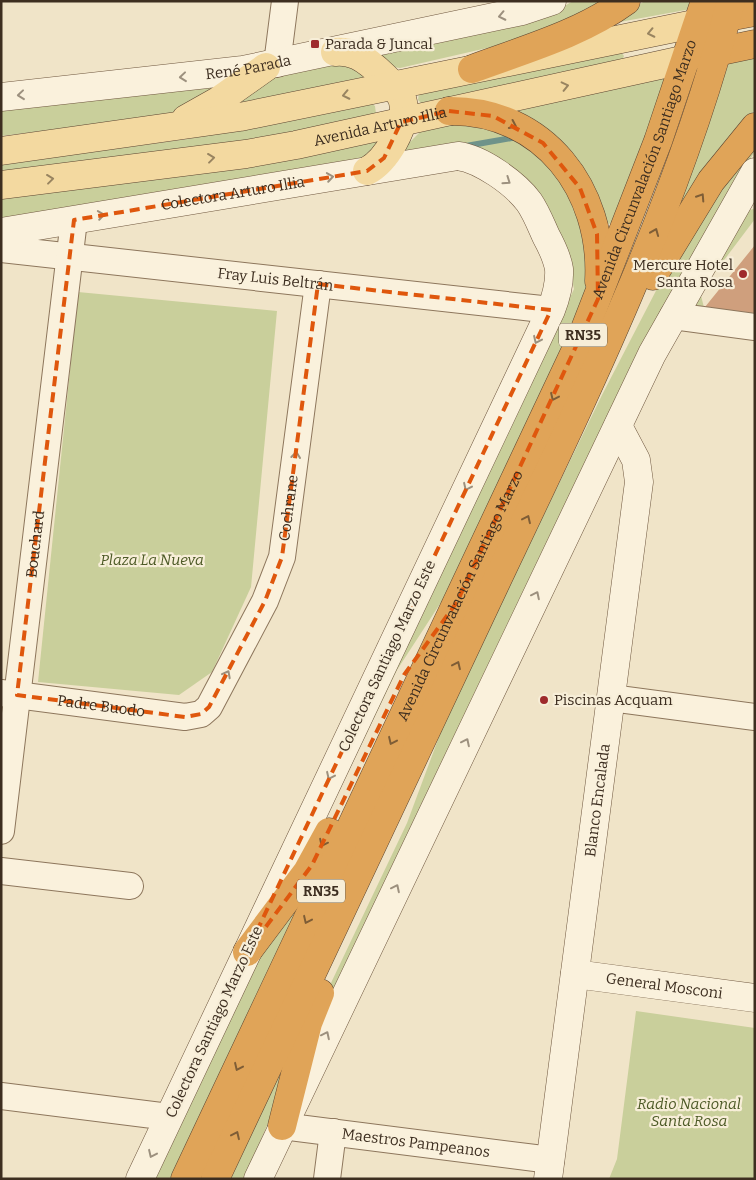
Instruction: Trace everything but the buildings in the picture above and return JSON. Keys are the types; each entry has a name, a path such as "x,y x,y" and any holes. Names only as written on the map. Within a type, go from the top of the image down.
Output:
{"highway":[{"path":"472,70 573,30 603,16 626,1"},
{"path":"702,12 729,9 755,12"},
{"name":"Avenida Circunvalación Santiago Marzo","path":"215,1179 588,390 670,195 718,52 729,9"},
{"name":"Avenida Circunvalación Santiago Marzo","path":"185,1179 563,379 598,299 656,149 688,59 702,12"},
{"name":"Avenida Arturo Illia","path":"688,59 755,44"},
{"path":"449,111 482,114 514,124 543,143 568,168 585,199 597,234 600,273 598,299"},
{"path":"588,390 700,197 733,152 755,127"},
{"path":"247,952 312,865 404,675 457,602"},
{"path":"282,1126 311,1014 402,813 436,710"}],"main road":[{"path":"1,151 165,129 265,112 472,70 702,12"},
{"path":"335,52 359,57 393,86 403,102 401,122 384,158 367,171"},
{"name":"Avenida Arturo Illia","path":"1,185 246,154 688,59"},
{"path":"165,129 208,108 271,65"}],"street":[{"path":"271,65 285,1"},
{"name":"René Parada","path":"1,97 271,65 522,11 551,2"},
{"name":"Colectora Arturo Illia","path":"1,232 446,158 465,157"},
{"name":"Colectora Santiago Marzo Este","path":"140,1179 551,310 558,287 557,261 532,208 516,188 484,165 465,157"},
{"path":"258,1179 618,426 673,316 755,172"},
{"name":"Bouchard","path":"1,831 9,694 74,220"},
{"name":"Fray Luis Beltrán","path":"1,249 551,310"},
{"name":"Cochrane","path":"201,714 211,702 260,610 282,557 318,284"},
{"path":"673,316 755,327"},
{"name":"Blanco Encalada","path":"550,1169 639,482 636,460 618,426"},
{"name":"Padre Buodo","path":"9,694 184,717 201,714"},
{"path":"611,698 755,717"},
{"path":"1,871 130,886"},
{"name":"General Mosconi","path":"575,974 755,998"},
{"path":"1,1096 169,1117"},
{"name":"Maestros Pampeanos","path":"282,1126 334,1132 550,1169"},
{"path":"327,1179 334,1132"}],"highlighted area":[{"path":"449,111 493,116 543,143 580,188 597,234 598,299 457,602 404,675 312,865 247,952 551,310 318,284 282,557 265,601 209,707 201,714 185,717 17,695 74,220 367,171 384,158 401,122"}],"green space":[{"path":"573,1 607,1 518,41 400,68 392,67 373,53 556,11"},
{"path":"645,1 692,1 691,9 603,25"},
{"path":"621,52 624,56 623,59 422,104 418,100 419,93"},
{"path":"755,55 755,110 738,128 675,213 730,60"},
{"path":"345,62 367,79 236,106 232,103 258,81"},
{"path":"671,74 613,221 609,224 606,223 509,112"},
{"path":"220,84 174,115 1,136 1,105"},
{"path":"371,103 375,106 376,114 269,138 1,174 1,164 188,139"},
{"path":"449,122 511,133 561,178 588,244 586,295 462,570 397,670 308,856 304,855 574,289 570,268 533,190 399,153 423,129"},
{"path":"380,140 364,158 1,224 1,197"},
{"path":"755,142 755,151 637,353 325,1006 321,1004 407,823 449,710 602,395 674,256"},
{"path":"755,208 755,219 700,292 706,315 699,313 693,302 748,211"},
{"name":"Plaza La Nueva","path":"78,292 277,311 251,587 212,672 179,695 38,682"},
{"path":"301,900 172,1179 152,1179 252,967"},
{"name":"Radio Nacional Santa Rosa","path":"636,1011 755,1028 755,1179 609,1179 617,1159"},
{"path":"292,1040 272,1114 244,1179 227,1179"}],"waterway":[{"path":"466,146 517,137"}],"place":[{"name":"Parada & Juncal","path":"315,44"},
{"name":"Mercure Hotel Santa Rosa","path":"743,274"},
{"name":"Piscinas Acquam","path":"544,700"}]}
